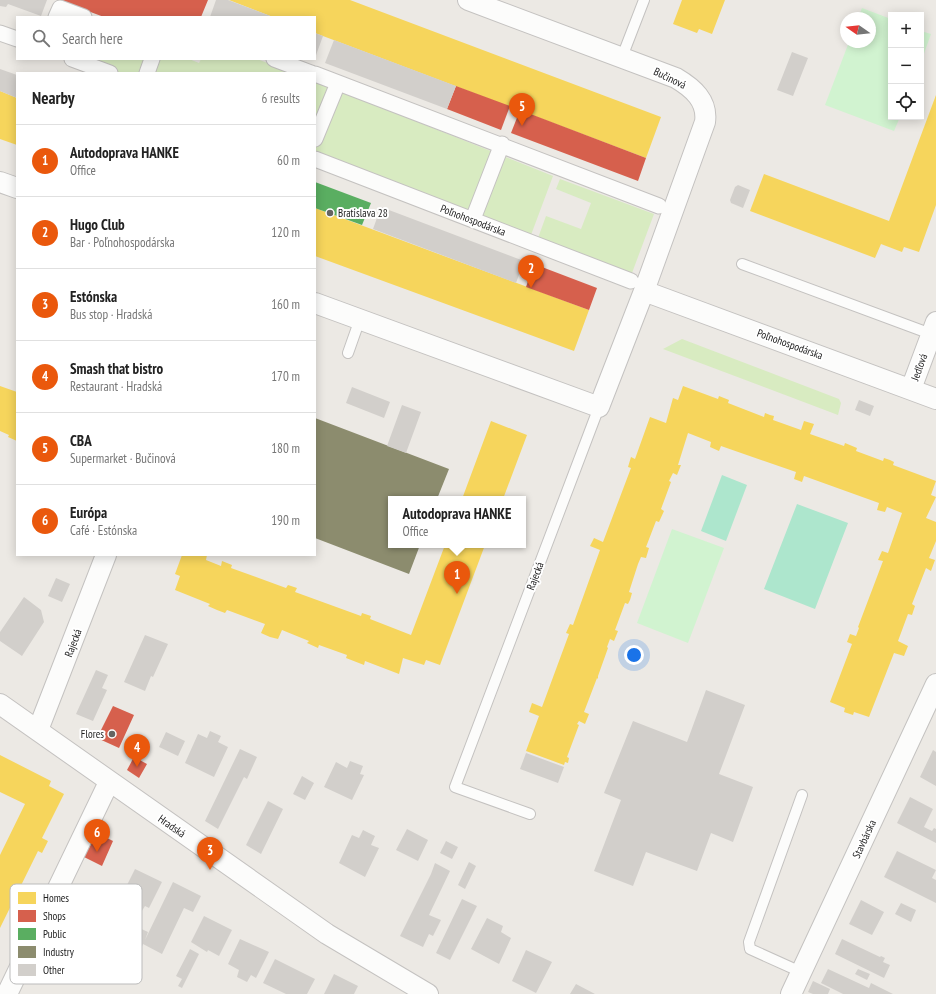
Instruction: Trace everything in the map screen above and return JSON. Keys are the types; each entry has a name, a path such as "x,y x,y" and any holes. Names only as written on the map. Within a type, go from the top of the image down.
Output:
{"street":[{"name":"Bučinová","path":"468,0 622,57 683,82 704,103 706,114 705,122 638,286"},
{"path":"56,16 60,8 81,16"},
{"path":"0,33 16,39"},
{"path":"75,60 107,72"},
{"path":"147,72 152,60"},
{"path":"277,60 308,72"},
{"path":"316,74 502,144 659,206"},
{"path":"316,137 338,83"},
{"path":"474,219 502,144"},
{"name":"Poľnohospodárska","path":"316,159 474,219 638,286 936,399"},
{"path":"0,182 16,188"},
{"name":"Rajecká","path":"599,407 638,286"},
{"path":"316,303 599,407"},
{"name":"Jedľová","path":"911,389 933,328"},
{"name":"Rajecká","path":"38,730 106,556"},
{"name":"Stavbárska","path":"791,994 936,684"},
{"name":"Hradská","path":"0,704 327,934 428,994"},
{"path":"60,884 109,782"},
{"path":"7,994 12,984"}],"lane":[{"path":"622,57 644,0"},
{"path":"742,264 933,328"},
{"path":"348,353 360,319"},
{"name":"Rajecká","path":"530,814 455,787 599,407"},
{"path":"801,972 750,948 748,942 802,795"}],"green space":[{"path":"862,8 873,12 860,12"},
{"path":"876,13 888,18 888,120 899,120 894,131 825,105 847,48 876,48"},
{"path":"924,32 931,34 924,54"},
{"path":"84,60 192,60 199,63 200,60 260,60 291,72 114,72"},
{"path":"316,81 553,176 531,235 316,151"},
{"path":"560,179 654,214 632,273 538,238 546,216 581,229 591,203 556,189"},
{"path":"682,339 839,399 841,403 838,415 663,349"},
{"path":"722,475 747,485 726,541 701,531"},
{"path":"797,504 848,523 815,609 764,589"},
{"path":"672,529 724,548 688,643 637,623"}],"building: Homes":[{"path":"229,0 350,0 661,117 646,158 316,33 316,16 270,16"},
{"path":"682,0 725,0 712,34 699,29 697,33 673,24"},
{"path":"0,91 16,98 16,145 0,139"},
{"path":"936,95 936,205 919,252 904,247 902,252 881,244 875,258 750,211 764,174 889,221"},
{"path":"316,208 589,310 574,351 316,256"},
{"path":"0,386 16,392 16,441 0,431"},
{"path":"683,386 718,399 719,396 729,400 728,403 764,417 765,413 774,416 773,420 801,430 804,421 814,424 810,434 844,446 845,443 857,448 856,451 883,461 884,458 890,460 894,462 893,465 936,481 931,495 936,497 926,518 936,522 936,541 929,558 935,560 931,571 926,568 912,604 915,606 912,615 908,614 898,641 908,646 904,656 894,653 869,717 854,712 853,715 844,712 845,708 830,702 852,644 847,642 850,634 856,636 883,561 878,560 882,551 888,553 902,513 887,507 885,512 877,510 879,503 804,476 802,482 794,479 796,472 721,446 719,451 710,447 711,442 688,433 678,465 681,465 677,475 673,473 669,481 671,482 661,509 664,511 659,522 656,521 646,547 649,548 646,558 641,557 638,564 629,592 632,593 630,600 628,604 625,603 615,630 618,631 614,641 610,639 598,679 597,678 584,712 589,714 585,724 579,721 577,724 579,725 567,757 569,758 568,763 565,762 564,765 526,751 539,716 529,712 532,703 542,707 569,634 566,633 570,624 573,625 600,550 590,546 594,538 603,542 631,468 628,467 631,457 635,459 650,417 666,423 673,398 678,400"},
{"path":"491,421 527,435 504,496 463,496"},
{"path":"444,548 484,548 440,665 426,660 424,665 403,658 399,674 365,661 364,665 346,658 347,655 319,645 318,648 307,643 309,641 282,630 278,639 261,633 265,624 227,610 225,613 217,610 208,606 210,604 175,590 180,576 175,574 182,556 207,556 206,560 221,566 222,561 232,565 231,568 286,588 288,585 297,588 295,592 361,616 362,613 371,616 370,619 411,635"},
{"path":"0,755 51,781 49,786 64,794 42,838 48,841 42,853 38,851 22,884 10,884 10,908 0,928 0,855 25,804 0,792"}],"building: Shops":[{"path":"58,0 208,0 201,16 101,16"},
{"path":"456,86 510,106 501,130 447,109"},
{"path":"520,110 646,158 638,181 511,133"},
{"path":"534,264 597,288 589,310 526,287"},
{"path":"113,706 134,715 119,748 97,738"},
{"path":"134,757 147,764 139,778 127,770"},
{"path":"97,833 113,841 102,866 84,857"}],"building: Public":[{"path":"316,182 371,203 362,225 316,208"}],"building: Industry":[{"path":"316,418 449,469 438,496 388,496 388,548 419,548 409,574 316,538"}],"building: Other":[{"path":"0,0 47,0 41,16 8,4 6,7 0,6"},
{"path":"216,0 228,0 270,16 210,16"},
{"path":"316,33 323,36 316,55"},
{"path":"334,40 456,86 447,109 325,63"},
{"path":"792,52 808,58 793,96 777,90"},
{"path":"0,69 16,75 16,98 0,91"},
{"path":"738,185 750,190 743,208 731,203 730,200 735,187"},
{"path":"381,207 524,261 516,283 373,229"},
{"path":"352,387 390,402 384,418 346,403"},
{"path":"859,400 874,406 870,416 855,410"},
{"path":"402,405 421,412 406,453 387,446"},
{"path":"56,578 70,584 62,602 48,596"},
{"path":"24,597 41,610 44,622 22,656 0,641 0,632"},
{"path":"145,635 168,644 153,677 151,676 145,691 124,682"},
{"path":"96,670 108,675 102,688 107,690 93,721 76,714"},
{"path":"706,690 745,705 719,774 753,787 733,842 711,833 697,871 646,852 633,886 594,871 621,800 604,793 633,721 687,742"},
{"path":"210,731 221,736 218,742 228,747 214,777 185,763 198,734 207,738"},
{"path":"166,732 185,741 178,756 159,747"},
{"path":"240,749 257,757 247,779 244,777 218,829 205,821"},
{"path":"933,750 936,752 936,786 920,777"},
{"path":"526,753 564,767 558,783 520,769"},
{"path":"350,761 363,766 360,774 364,775 352,800 324,787 336,762 347,768"},
{"path":"302,776 314,783 305,800 293,794"},
{"path":"910,797 933,809 924,827 932,831 934,828 936,829 936,843 897,823"},
{"path":"268,801 283,809 261,854 246,845"},
{"path":"407,829 428,840 418,861 396,850"},
{"path":"363,830 375,836 371,845 379,848 365,877 339,863 352,835 359,838"},
{"path":"446,841 458,847 452,859 440,853"},
{"path":"897,851 936,870 932,878 936,880 936,903 884,877"},
{"path":"469,862 476,866 465,889 458,885"},
{"path":"435,863 450,871 429,915 441,920 433,936 429,934 423,947 400,936"},
{"path":"135,869 162,882 149,908 145,906 142,911 142,884 128,884"},
{"path":"173,882 201,896 193,912 184,908 162,954 143,944 142,946 142,929 148,932 145,940"},
{"path":"462,899 477,906 450,960 436,953"},
{"path":"861,900 884,912 872,935 849,924"},
{"path":"901,903 916,910 911,922 895,914"},
{"path":"204,916 232,930 219,956 208,950 207,952 191,942"},
{"path":"487,918 503,926 501,932 511,938 499,964 471,949"},
{"path":"240,939 269,952 256,978 251,975 247,982 237,977 239,970 228,964"},
{"path":"842,939 885,958 883,962 890,965 884,978 835,954"},
{"path":"190,949 199,954 182,988 178,986 182,979 176,976"},
{"path":"526,950 552,962 536,993 512,981"},
{"path":"275,959 315,979 307,994 286,994 263,983"},
{"path":"828,969 869,988 871,983 893,994 843,994 821,983"},
{"path":"858,969 870,974 867,980 855,974"},
{"path":"334,974 358,986 354,994 324,994"},
{"path":"813,981 830,989 828,994 813,994 808,992"},
{"path":"576,984 595,994 570,994"}],"place":[{"name":"CBA","path":"522,126"},
{"name":"Bratislava 28","path":"330,213"},
{"name":"Hugo Club","path":"531,288"},
{"name":"Autodoprava HANKE","path":"457,594"},
{"name":"Flores","path":"112,734"},
{"name":"Smash that bistro","path":"137,767"},
{"name":"Európa","path":"97,852"},
{"name":"Estónska","path":"210,870"}]}
